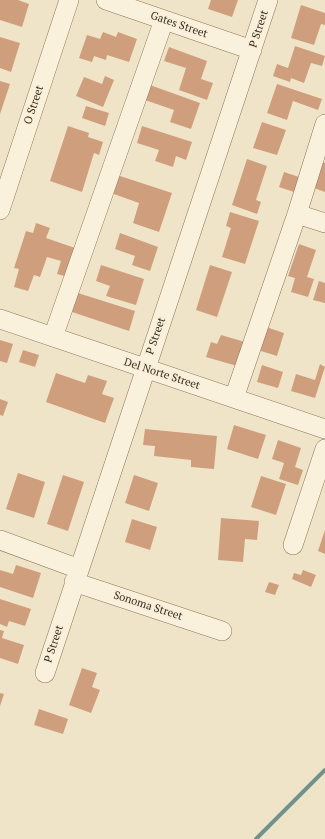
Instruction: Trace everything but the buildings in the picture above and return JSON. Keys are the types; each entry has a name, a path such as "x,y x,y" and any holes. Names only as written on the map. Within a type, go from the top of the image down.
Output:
{"street":[{"name":"O Street","path":"0,210 69,0"},
{"name":"Gates Street","path":"106,0 252,50"},
{"name":"P Street","path":"45,673 76,575 268,0"},
{"path":"54,337 164,20"},
{"path":"234,398 297,214 325,124"},
{"path":"297,214 325,223"},
{"name":"Del Norte Street","path":"0,319 325,429"},
{"path":"293,545 325,449"},
{"name":"Sonoma Street","path":"0,540 76,575 222,631"}],"waterway":[{"path":"256,839 325,770"}]}
